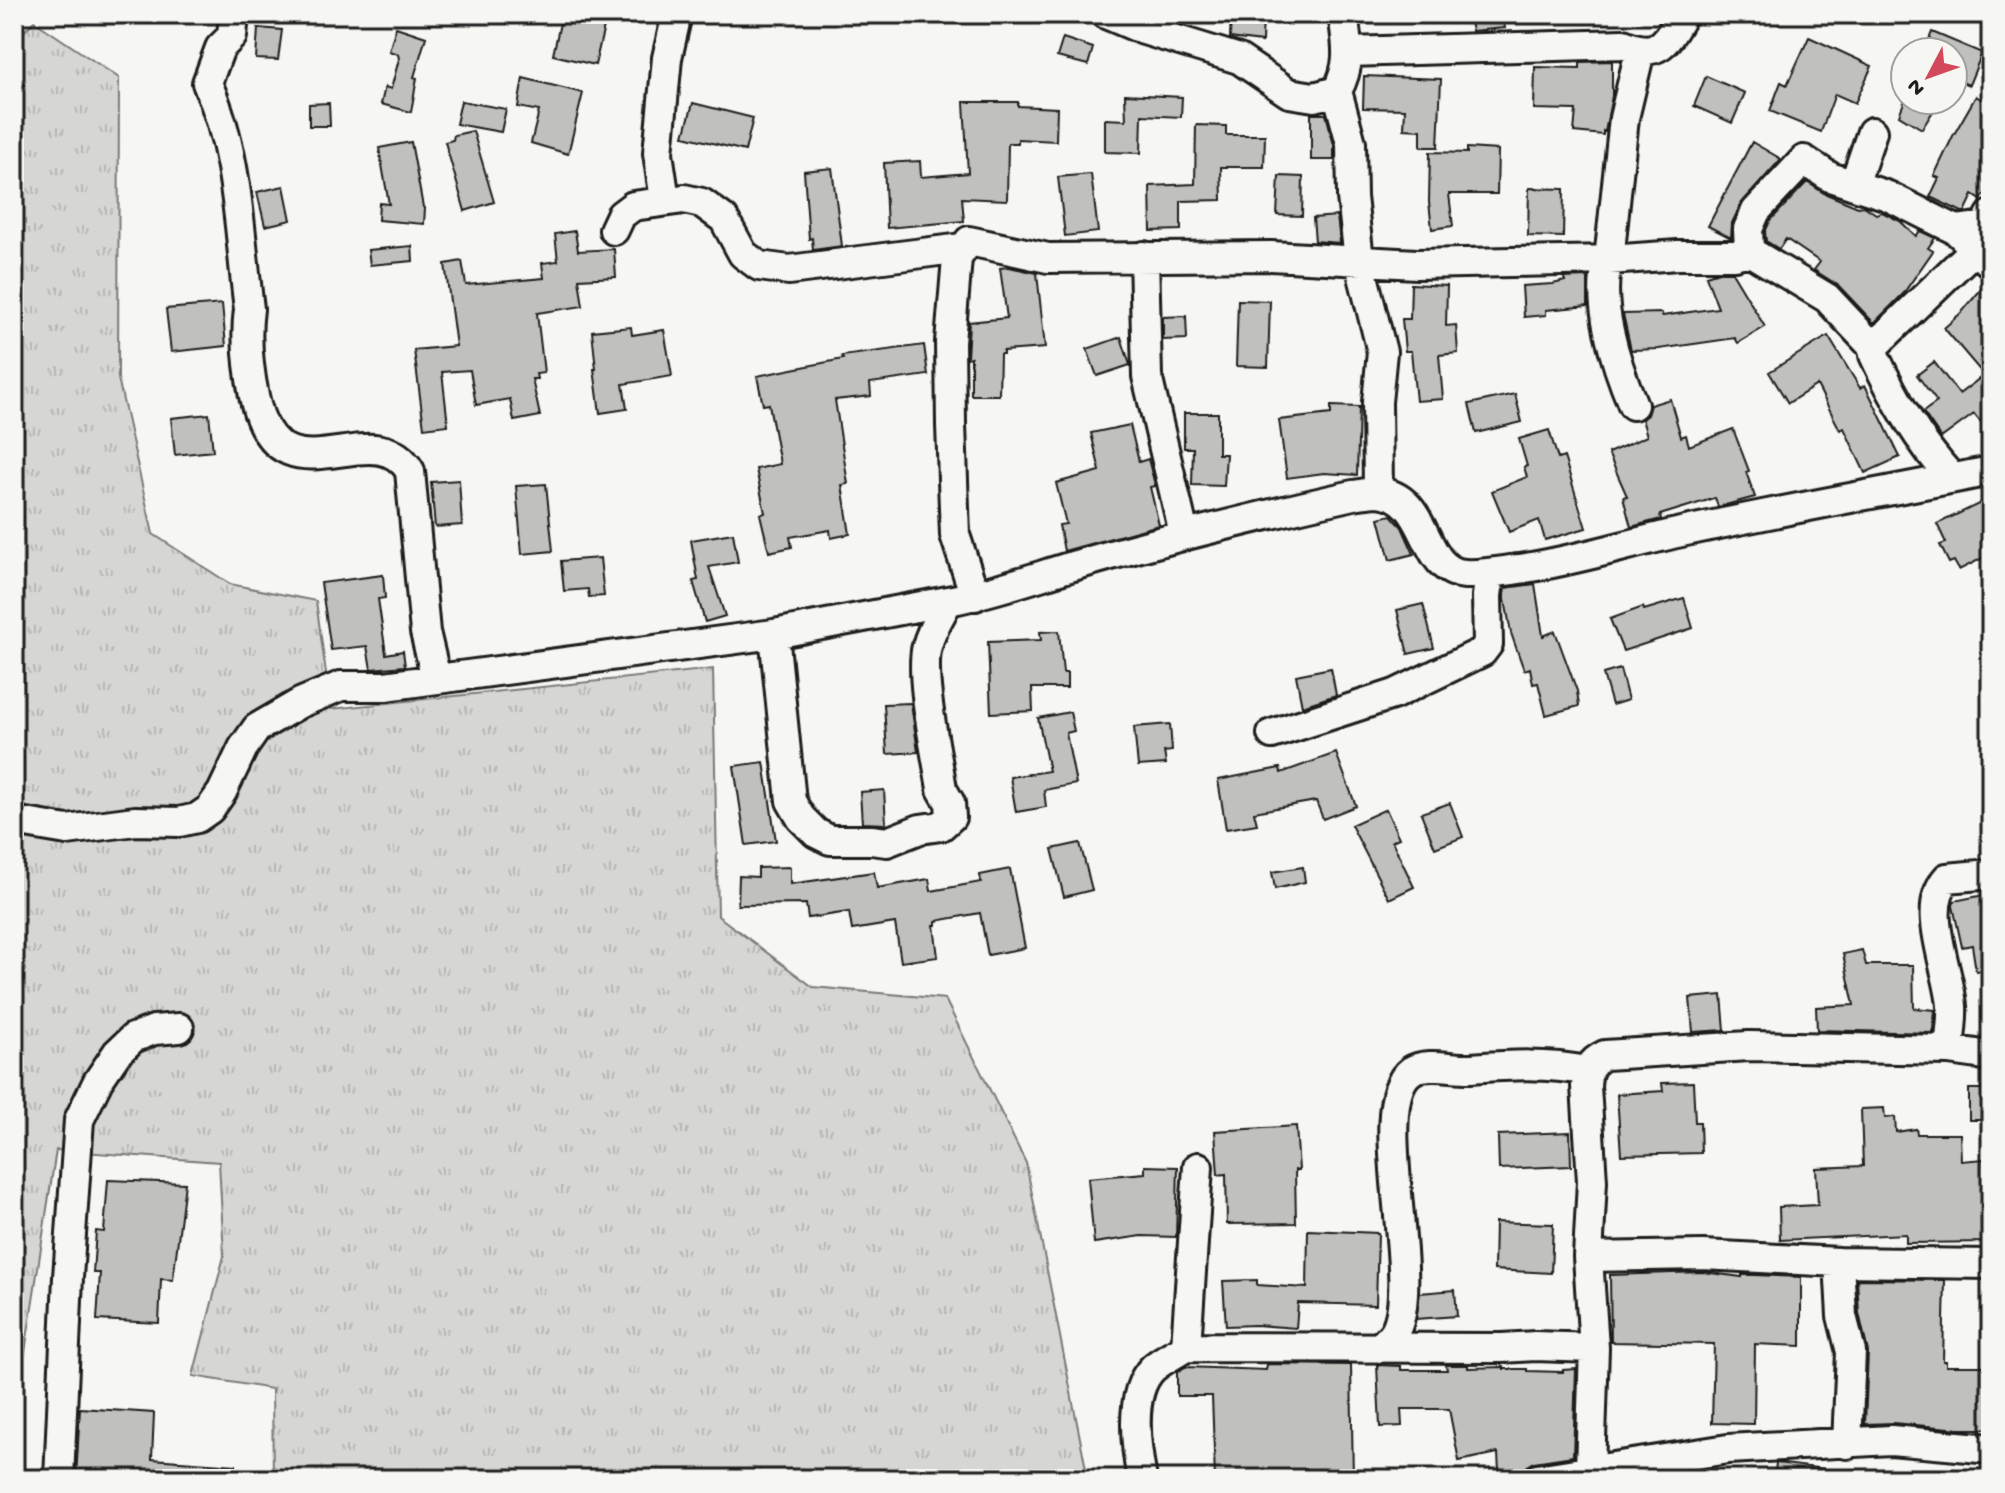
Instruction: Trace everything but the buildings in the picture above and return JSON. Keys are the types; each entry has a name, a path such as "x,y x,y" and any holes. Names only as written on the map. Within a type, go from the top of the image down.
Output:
{"street":[{"path":"234,14 232,36 220,48 207,83 234,166 249,309 247,363 258,413 268,435 292,453 305,455 366,449 390,452 403,459 410,471 425,632 436,678"},
{"path":"665,200 658,153 667,58 677,14"},
{"path":"1106,14 1144,30 1239,59 1289,93 1314,97 1337,91"},
{"path":"1343,14 1348,52 1346,73 1337,91 1351,143 1352,197 1359,260 1382,352 1377,402 1378,492"},
{"path":"1348,52 1623,44 1640,51 1652,50 1663,45 1683,14"},
{"path":"1633,405 1615,361 1603,275 1609,260 1624,118 1640,51"},
{"path":"1854,185 1872,132"},
{"path":"1749,251 1748,229 1756,211 1804,160 1830,177 1888,196 1974,248"},
{"path":"614,230 621,215 633,206 684,199 702,203 724,219 743,254 759,266 789,270 962,248"},
{"path":"1873,347 1974,248 1991,215"},
{"path":"962,599 955,535 950,342 957,258 969,241 1048,258 1271,256 1468,265 1734,255 1749,251 1827,298 1873,347 1899,407 1926,450 1952,478"},
{"path":"1144,256 1147,376 1184,534"},
{"path":"14,821 67,830 135,821 179,822 197,818 210,809 222,792 243,748 257,728 300,703 341,686 385,686 774,634 962,599 1184,534 1353,495 1378,492 1393,496 1411,509 1425,530 1435,557 1448,570 1464,574 1540,566 1685,531 1991,471"},
{"path":"1272,734 1395,694 1482,652 1488,644 1490,573"},
{"path":"774,634 791,801 808,826 830,840 887,842 920,829 941,826 951,817 950,803 942,789 924,670 926,649 934,627 962,599"},
{"path":"1949,1050 1952,1006 1935,910 1939,887 1947,878 1991,874"},
{"path":"59,1479 79,1120 98,1081 117,1053 133,1038 154,1030 179,1028"},
{"path":"1590,1470 1594,1348 1588,1257 1592,1181 1587,1071 1594,1060 1605,1055 1749,1046 1949,1050 1991,1056"},
{"path":"1380,1348 1396,1330 1402,1299 1402,1259 1393,1151 1398,1090 1405,1077 1414,1069 1439,1066 1555,1065 1587,1071"},
{"path":"1186,1347 1198,1167"},
{"path":"1588,1257 1703,1255 1839,1262 1991,1264"},
{"path":"1839,1262 1842,1316 1851,1352 1847,1444"},
{"path":"1142,1479 1136,1410 1139,1393 1152,1369 1186,1347 1594,1348"},
{"path":"1537,1479 1728,1449 1891,1440 1991,1449"}],"green space":[{"path":"34,21 119,78 118,378 153,534 230,584 316,601 331,709 713,669 718,916 813,987 945,999 1026,1163 1088,1479 273,1479 272,1389 193,1376 224,1256 219,1162 56,1150 14,1410 14,42"}]}
